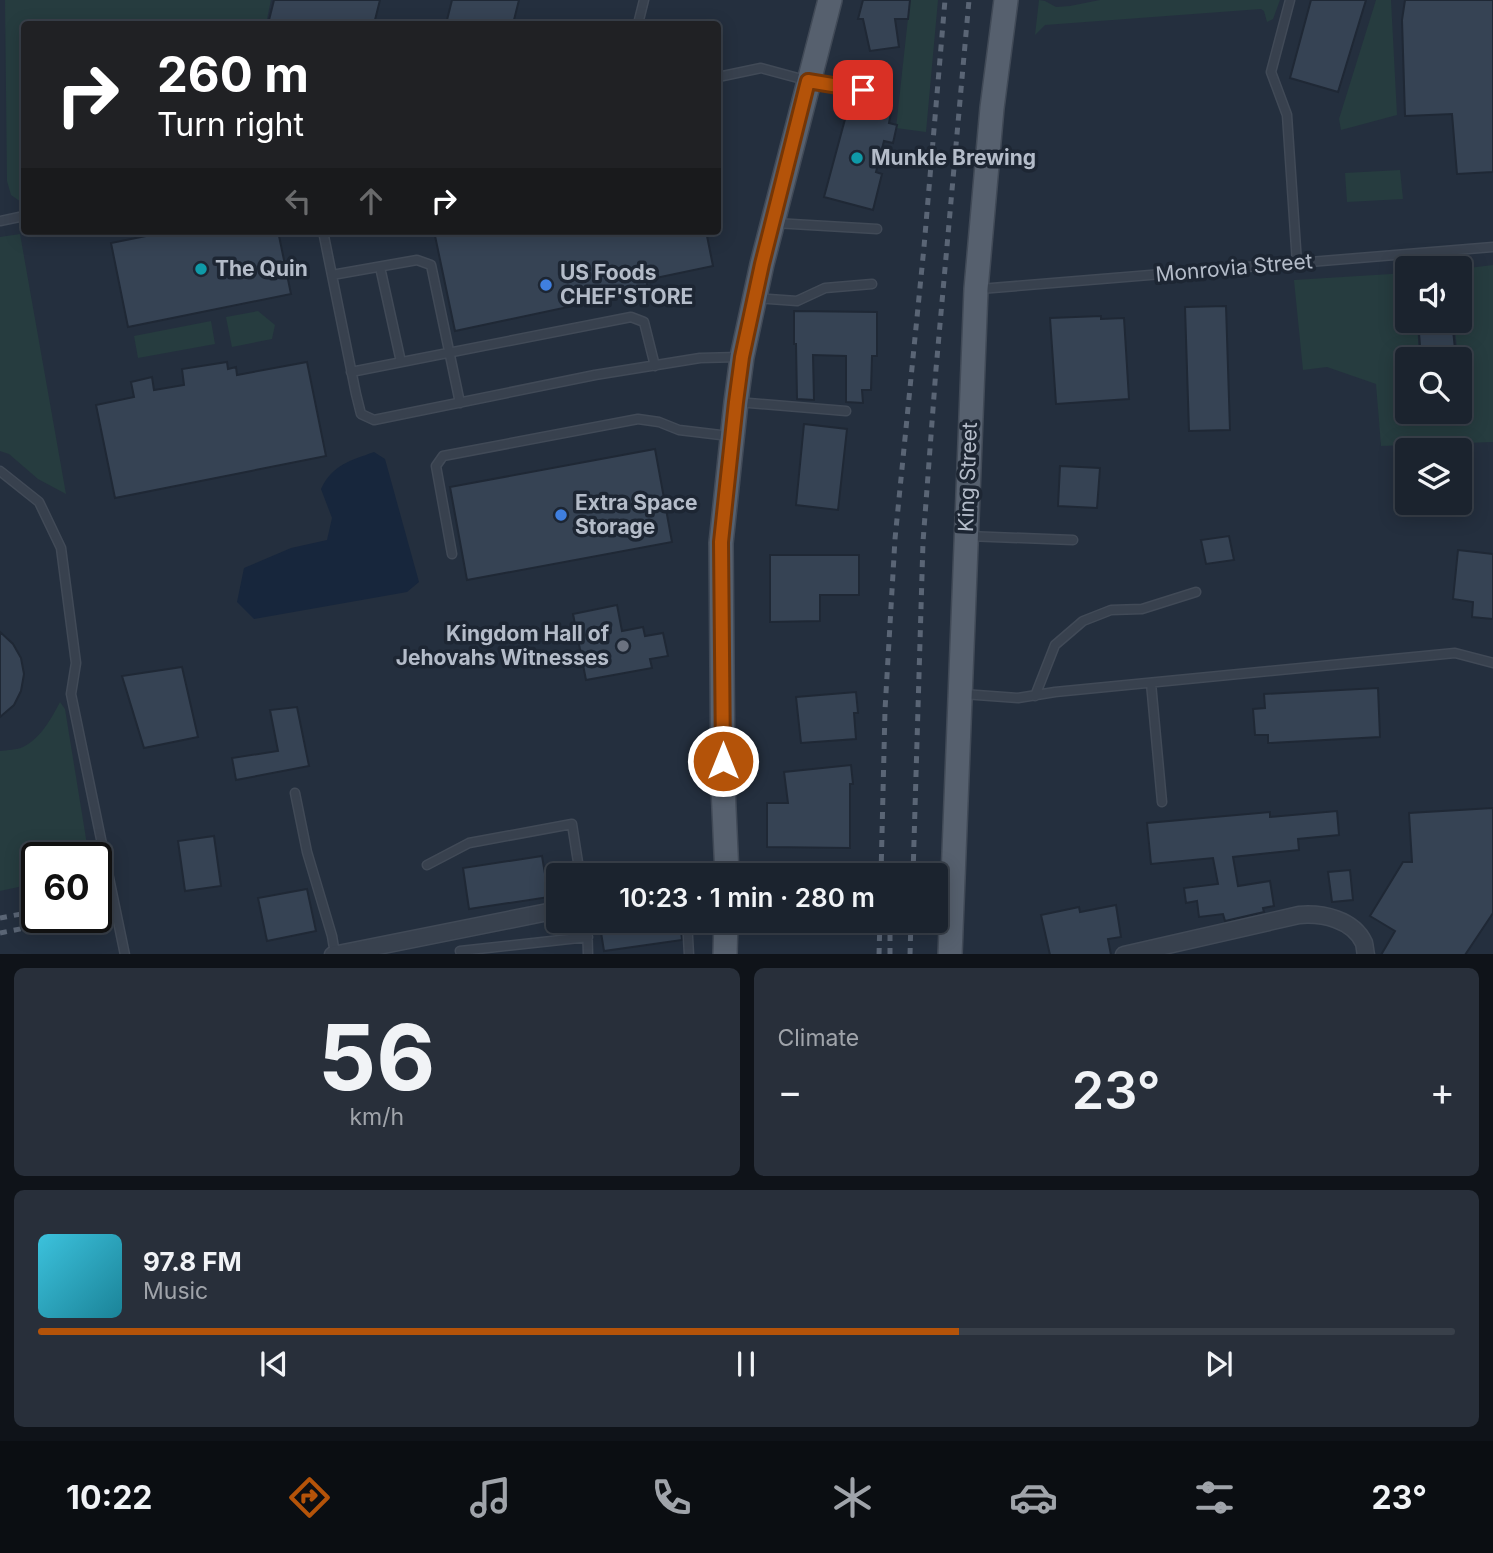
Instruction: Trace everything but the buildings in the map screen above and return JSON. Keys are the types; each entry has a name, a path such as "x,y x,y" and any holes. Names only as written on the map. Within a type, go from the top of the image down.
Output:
{"main road":[{"path":"726,863 723,787 721,542 736,402 742,357 772,222 830,0"},
{"name":"King Street","path":"950,954 976,289 992,108 1006,0"},
{"path":"725,954 726,933"}],"street":[{"path":"334,954 546,912"},
{"path":"1124,954 1299,915 1314,914 1327,916 1348,926 1364,943 1366,954"}],"lane":[{"path":"639,21 643,0"},
{"path":"1290,0 1271,72 1287,115 1297,263"},
{"path":"721,76 761,68 808,81 884,93"},
{"path":"0,221 21,217"},
{"path":"772,222 877,229"},
{"path":"324,235 361,414 374,420 596,375 700,358 742,357"},
{"name":"Monrovia Street","path":"976,289 1493,247"},
{"path":"332,275 417,260 431,265 460,403"},
{"path":"380,267 401,362"},
{"path":"755,298 797,301 825,288 872,284"},
{"path":"351,372 631,317 645,322 655,366"},
{"path":"736,402 846,411"},
{"path":"452,554 436,466 443,456 638,419 659,422 679,430 732,437"},
{"path":"0,471 39,502 61,548 76,663 71,694 125,954"},
{"path":"966,536 1073,540"},
{"path":"1035,696 1055,645 1083,621 1111,610 1142,609 1196,592"},
{"path":"960,694 1018,698 1055,692 1455,653 1493,663"},
{"path":"1151,683 1161,802"},
{"path":"295,793 307,852 332,936 334,954"},
{"path":"427,865 469,843 572,824 578,863"},
{"path":"456,930 460,953 588,936"},
{"path":"588,933 588,954"},
{"path":"688,933 689,954"}],"green space":[{"path":"5,0 271,0 267,21 21,21 21,202 11,195 7,181"},
{"path":"910,0 938,0 926,132 896,128"},
{"path":"1039,0 1056,7 1100,0 1280,0 1273,19 1267,22 1261,9 1045,25 1035,35"},
{"path":"1376,0 1391,0 1397,115 1341,130 1339,119"},
{"path":"1400,170 1403,199 1347,202 1345,173"},
{"path":"20,234 66,494 38,479 9,454 0,451 0,237"},
{"path":"1493,265 1493,442 1472,443 1472,438 1395,438 1395,446 1381,446 1376,384 1327,367 1303,370 1294,280 1395,274 1395,333 1418,333 1418,347 1395,347 1395,424 1472,424 1472,347 1457,347 1455,333 1472,333 1472,268"},
{"path":"258,311 275,325 272,339 232,347 226,317"},
{"path":"211,321 215,344 138,358 134,336"},
{"path":"60,702 65,709 87,842 21,842 21,886 0,891 0,751 21,748 35,739"}],"water":[{"path":"374,452 385,459 419,582 407,592 254,619 237,602 244,568 291,548 327,540 332,518 321,489 337,469"}],"railway":[{"path":"881,863 885,710 895,539 945,0"},
{"path":"913,863 923,542 969,0"},
{"path":"0,918 21,914"},
{"path":"0,933 21,929"},
{"path":"879,954 880,933"},
{"path":"890,933 890,954"},
{"path":"910,954 911,933"}],"place":[{"name":"Munkle Brewing","path":"857,158"},
{"name":"The Quin","path":"201,269"},
{"name":"US Foods CHEF'STORE","path":"546,285"},
{"name":"Extra Space Storage","path":"561,515"},
{"name":"Kingdom Hall of Jehovahs Witnesses","path":"623,646"}],"route":[{"path":"723,761 721,542 742,357 762,264 808,81 863,90"}]}
